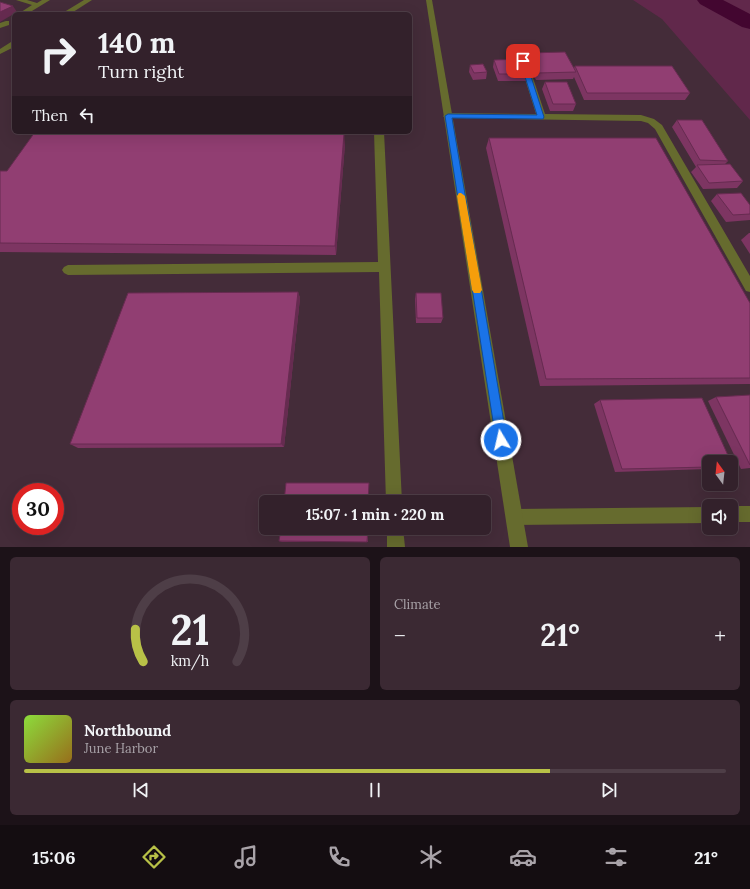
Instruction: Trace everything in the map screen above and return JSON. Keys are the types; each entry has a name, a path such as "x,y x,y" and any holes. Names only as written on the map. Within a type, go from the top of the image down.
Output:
{"street":[{"path":"19,0 39,5"},
{"path":"26,12 47,0"},
{"path":"68,12 89,0"},
{"path":"429,0 519,547"},
{"path":"0,52 12,45"},
{"path":"523,61 541,117"},
{"path":"448,116 641,118 651,121 659,127 750,287"},
{"path":"379,134 394,495"},
{"path":"68,270 384,268"},
{"path":"514,517 702,514"},
{"path":"738,514 750,514"},
{"path":"395,535 396,547"}],"shaded area":[{"path":"633,0 750,0 750,120 662,19"}],"building":[{"path":"0,2 13,6 0,12"},
{"path":"565,52 576,72 538,73 528,53"},
{"path":"524,59 529,74 499,74 494,60"},
{"path":"483,64 487,72 474,73 470,65"},
{"path":"575,66 672,66 690,93 587,93"},
{"path":"545,82 567,82 576,104 553,104"},
{"path":"677,120 702,120 728,161 700,160"},
{"path":"34,134 344,134 335,246 0,243 0,171 7,171"},
{"path":"489,138 656,138 750,303 750,378 546,379"},
{"path":"730,164 743,181 709,183 697,165"},
{"path":"741,193 750,205 750,214 733,215 717,194"},
{"path":"298,292 281,444 70,444 128,293"},
{"path":"416,293 441,293 443,318 417,318"},
{"path":"750,395 750,465 716,397"},
{"path":"702,398 728,455 702,455 702,467 622,469 600,400"},
{"path":"286,483 369,483 368,495 285,495"},
{"path":"280,535 368,535 367,542 279,541"}],"waterway":[{"path":"707,0 750,22"}],"slow traffic":[{"path":"461,196 477,290"}],"route":[{"path":"501,440 448,116 541,117 523,61"}]}
